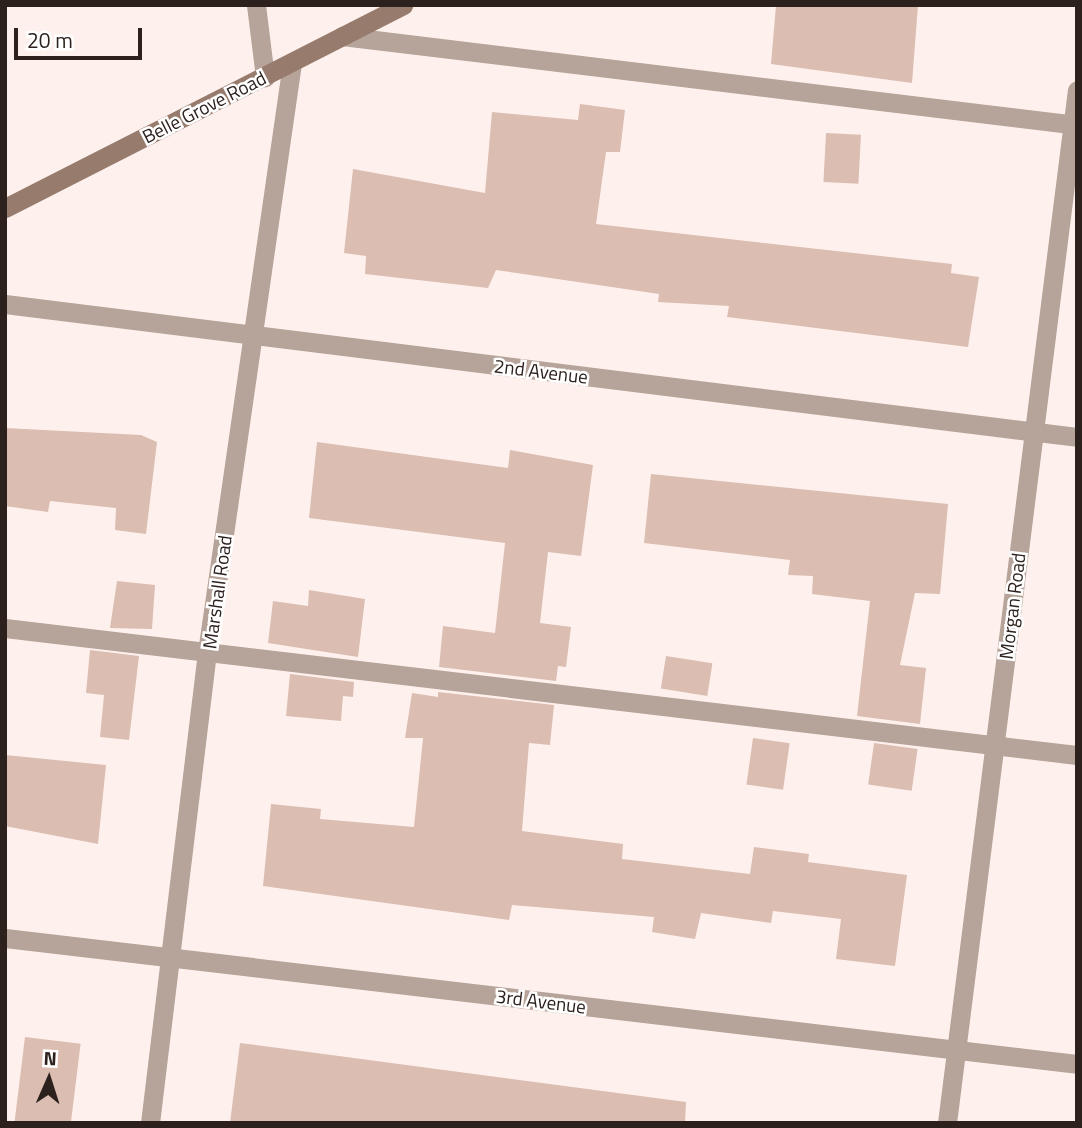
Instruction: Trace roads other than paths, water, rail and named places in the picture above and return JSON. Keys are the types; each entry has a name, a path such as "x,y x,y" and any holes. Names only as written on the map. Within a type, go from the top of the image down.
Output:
{"main road":[{"name":"Belle Grove Road","path":"5,208 292,63 342,36 382,10 403,5"}],"street":[{"path":"256,5 265,77"},
{"path":"342,36 1075,125"},
{"name":"Marshall Road","path":"150,1123 207,652 255,337 292,63"},
{"name":"Morgan Road","path":"947,1123 1075,125 1077,89"},
{"name":"2nd Avenue","path":"5,304 1077,437"},
{"path":"5,628 1077,755"},
{"name":"3rd Avenue","path":"5,938 1077,1064"}]}
